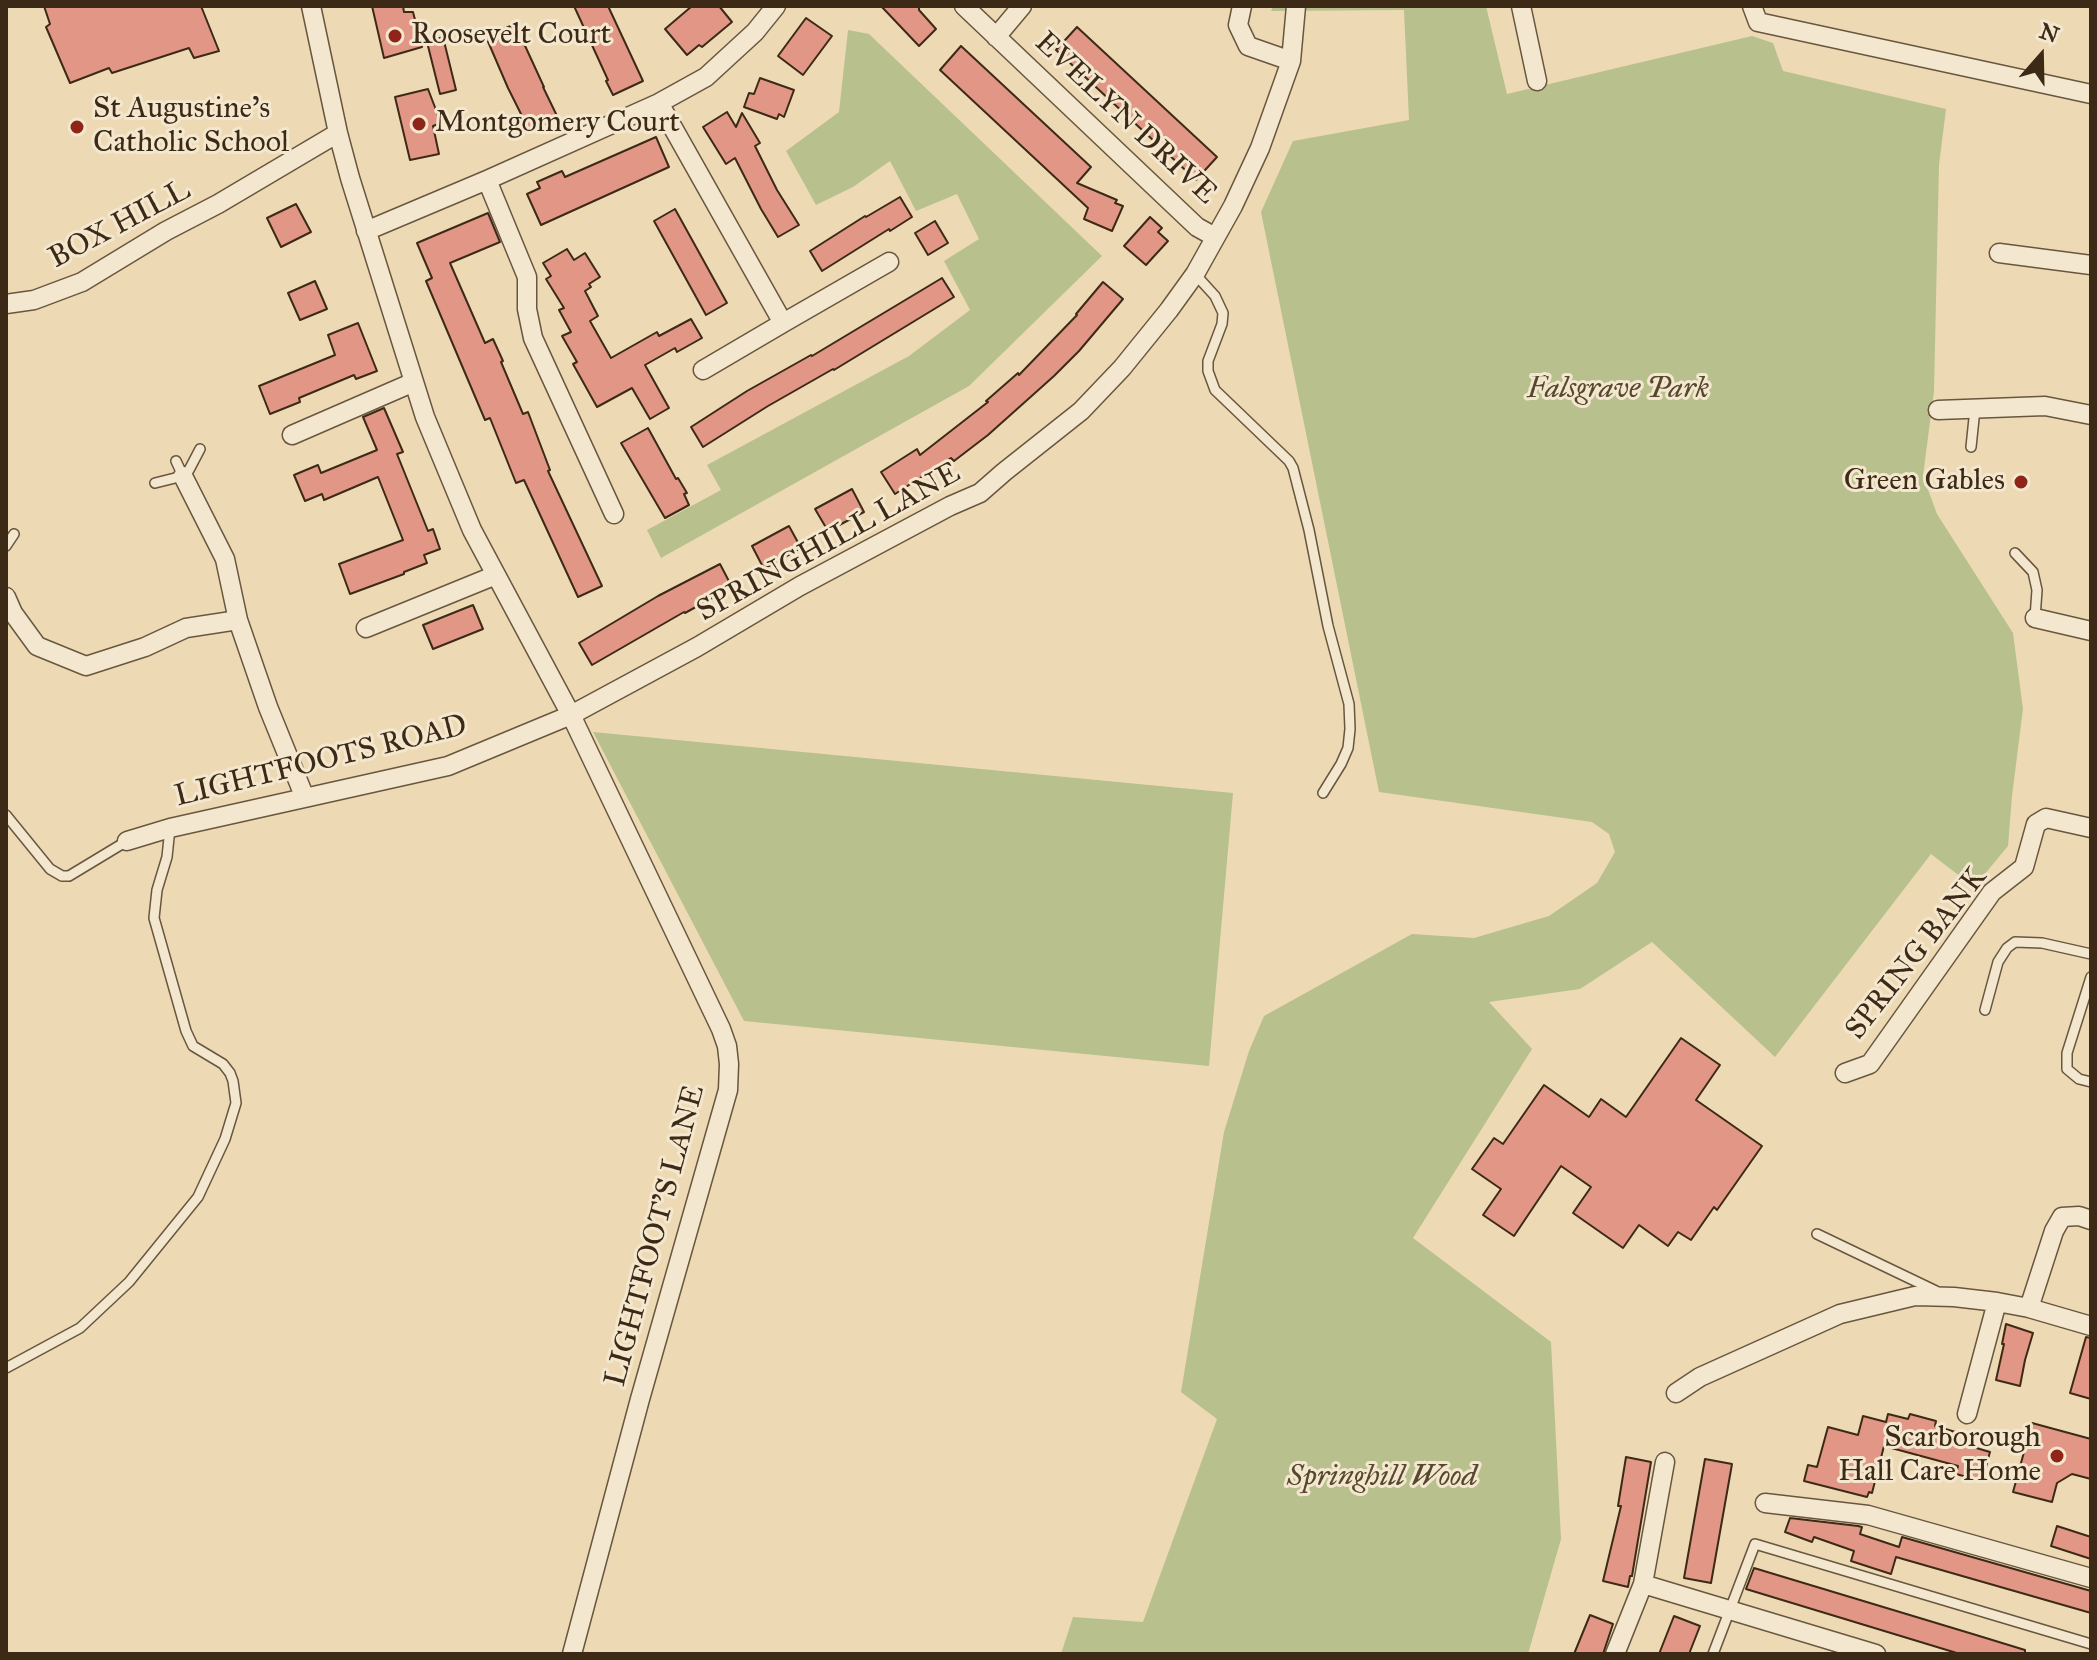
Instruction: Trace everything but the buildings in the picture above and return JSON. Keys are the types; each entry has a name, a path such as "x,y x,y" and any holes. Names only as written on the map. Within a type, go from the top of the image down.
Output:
{"street":[{"path":"311,6 338,133 425,417 472,530 571,715"},
{"path":"366,231 659,103 706,77 755,32 776,6"},
{"name":"EVELYN DRIVE","path":"964,6 1197,227 1215,237"},
{"path":"996,37 1022,6"},
{"path":"1242,6 1238,25 1248,46 1291,61"},
{"name":"SPRINGHILL LANE","path":"571,715 697,647 800,586 980,493 1081,411 1122,368 1169,310 1195,274 1233,206 1260,148 1291,61 1296,6"},
{"path":"1521,6 1537,81"},
{"path":"1755,14 2091,94"},
{"path":"659,103 783,323"},
{"name":"BOX HILL","path":"6,304 34,300 82,282 338,133"},
{"path":"487,180 527,277 527,309 533,338 588,434 614,514"},
{"path":"1999,253 2091,265"},
{"path":"703,370 889,262"},
{"path":"292,435 414,382"},
{"path":"1938,410 2045,406 2091,415"},
{"path":"180,469 225,559 238,620 268,707 305,798"},
{"path":"366,628 496,575"},
{"path":"6,597 13,613 37,646 86,666 145,647 186,628 238,620"},
{"path":"2035,618 2091,631"},
{"name":"LIGHTFOOTS ROAD","path":"127,841 170,828 448,766 571,715"},
{"name":"LIGHTFOOT'S LANE","path":"571,715 721,1029 729,1064 728,1090 640,1399 572,1654"},
{"name":"SPRING BANK","path":"1845,1073 1870,1064 1992,892 2024,867 2036,824 2046,818 2091,828"},
{"path":"2029,1308 2054,1231 2062,1217 2079,1216 2091,1220"},
{"path":"1676,1393 1700,1377 1840,1314 1915,1296 1997,1302 2091,1326"},
{"path":"1967,1414 1997,1302"},
{"path":"1615,1654 1643,1584 1665,1462"},
{"path":"1765,1503 1868,1515 2091,1578"},
{"path":"1643,1584 1730,1610 1834,1648 1876,1654"}],"lane":[{"path":"1195,274 1215,296 1223,313 1208,361 1215,390 1289,461 1309,530 1328,626 1349,704 1348,748 1323,793"},
{"path":"1971,447 1975,409"},
{"path":"155,483 180,469 189,470 200,449"},
{"path":"6,546 14,534"},
{"path":"2015,553 2033,572 2037,590 2035,618"},
{"path":"6,815 50,869 62,876 69,876 127,841"},
{"path":"6,1368 80,1328 129,1282 198,1197 225,1139 236,1103 230,1073 223,1064 193,1046 186,1031 154,918 170,828"},
{"path":"1985,1010 1998,962 2015,942 2042,943 2091,954"},
{"path":"2091,977 2067,1053 2067,1069 2079,1079 2091,1082"},
{"path":"1817,1234 1949,1297"},
{"path":"1713,1654 1755,1544 2091,1644"}],"green space":[{"name":"Springhill Wood","path":"1273,6 1486,6 1507,94 1752,36 1773,43 1783,71 1946,109 1939,165 1934,391 1923,476 1937,514 2013,633 2023,709 2008,846 1974,887 1931,854 1775,1057 1652,942 1580,989 1489,1002 1532,1049 1413,1238 1551,1342 1561,1539 1528,1654 1061,1654 1073,1617 1143,1622 1217,1419 1181,1392 1224,1132 1249,1051 1264,1016 1412,934 1474,938 1549,916 1597,883 1615,852 1609,834 1592,822 1379,792 1261,212 1293,141 1409,120 1404,10 1271,11"},
{"path":"848,30 869,34 1102,256 969,386 661,558 647,530 721,490 707,465 909,356 970,310 944,261 979,239 957,194 916,211 890,161 853,187 816,205 786,151 839,112"},
{"path":"593,732 1233,793 1209,1066 744,1021"}],"place":[{"name":"Roosevelt Court","path":"395,36"},
{"name":"Montgomery Court","path":"419,124"},
{"name":"St Augustine's Catholic School","path":"77,127"},
{"name":"Green Gables","path":"2021,482"},
{"name":"Scarborough Hall Care Home","path":"2057,1456"}],"park label":[{"name":"Falsgrave Park","path":"1618,390"}]}
